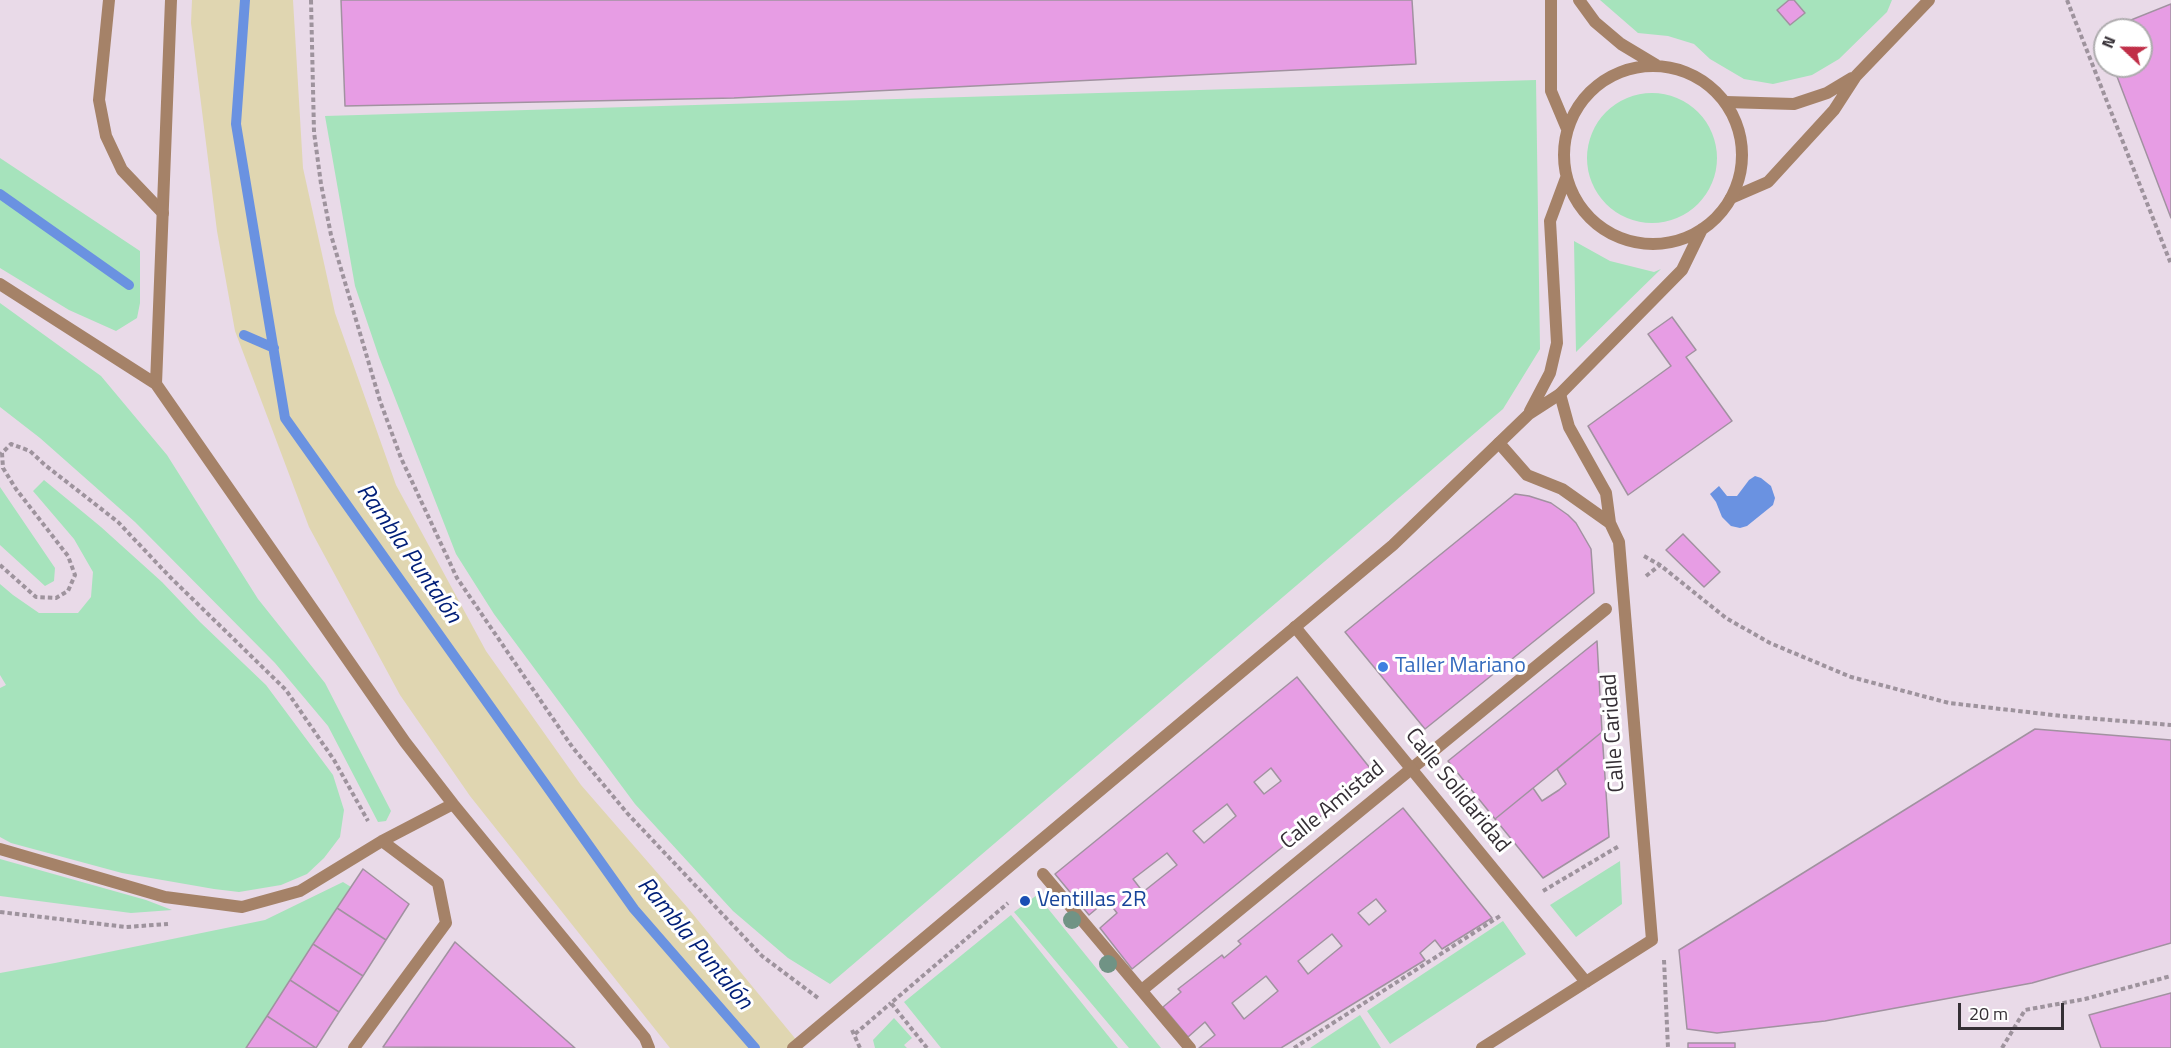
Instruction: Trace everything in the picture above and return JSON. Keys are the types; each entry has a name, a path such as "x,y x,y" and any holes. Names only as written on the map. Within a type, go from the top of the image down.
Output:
{"street":[{"path":"109,0 99,100 106,136 122,170 163,213"},
{"path":"156,384 171,0"},
{"path":"1551,0 1551,92 1567,129"},
{"path":"1579,0 1604,30 1621,44 1656,65"},
{"path":"1731,198 1768,182 1834,110 1856,76 1929,0"},
{"path":"1656,65 1682,70 1707,83 1726,102 1737,124 1742,149 1740,174 1731,198 1718,216 1702,230 1676,241 1648,244 1621,239 1597,225 1578,204 1566,178 1563,154 1567,129 1580,102 1600,82 1627,68 1656,65"},
{"path":"1726,102 1794,104 1827,93 1856,76"},
{"path":"1529,414 1550,373 1557,343 1550,221 1566,178"},
{"path":"793,1048 1393,545 1529,414 1560,393 1682,270 1702,230"},
{"path":"0,284 156,384 405,742 645,1038 649,1048"},
{"name":"Calle Caridad","path":"1560,393 1569,427 1606,493 1610,523 1619,542 1652,940"},
{"name":"Calle Caridad","path":"1498,443 1527,475 1562,489 1610,523"},
{"name":"Calle Amistad","path":"1142,990 1606,609"},
{"name":"Calle Solidaridad","path":"1295,627 1586,982"},
{"path":"0,849 165,897 242,907 300,891 382,841 453,804"},
{"path":"354,1048 446,923 438,883 382,841"},
{"path":"1043,874 1190,1048"},
{"path":"1482,1048 1652,940"}],"path":[{"path":"311,0 314,132 331,235 380,401 401,458 457,578 573,748 627,813 762,956 855,1034 860,1048"},
{"path":"2067,0 2171,264"},
{"path":"0,565 36,597 56,598 68,591 75,575 68,556 16,489 3,468 2,453 11,444 30,451 118,522 170,577 286,690 334,760 363,815 382,841"},
{"path":"1619,542 1660,565 1726,618 1770,643 1851,677 1949,703 2171,725"},
{"path":"1641,580 1660,565"},
{"path":"1294,1048 1495,918 1620,845"},
{"path":"855,1034 1043,874"},
{"path":"0,912 126,927 178,923"},
{"path":"1652,940 1664,953 1668,1048"},
{"path":"2002,1048 2025,1010 2085,999 2171,976"},
{"path":"891,1003 927,1048"}],"green space":[{"path":"1600,0 1892,0 1887,12 1839,59 1812,75 1773,84 1744,79 1710,59 1694,44 1668,36 1638,33"},
{"path":"1536,80 1540,349 1503,409 830,984 788,958 733,911 635,804 494,614 456,554 379,357 355,286 325,116"},
{"path":"1652,93 1677,98 1698,112 1712,133 1717,158 1712,183 1698,204 1677,218 1652,223 1627,218 1606,204 1592,183 1587,158 1592,133 1606,112 1627,98"},
{"path":"0,158 140,251 140,303 137,318 116,331 69,310 0,268"},
{"path":"1574,241 1610,261 1654,272 1661,269 1576,352"},
{"path":"0,303 101,376 167,455 258,599 325,683 391,811 386,821 378,822 328,726 275,663 135,522 40,438 0,407"},
{"path":"44,480 162,582 266,685 333,775 344,810 340,837 324,858 307,874 281,885 239,892 214,889 122,873 11,843 0,837 0,688 6,685 0,675 0,584 39,613 78,613 91,597 93,572 74,539 33,491"},
{"path":"0,487 55,568 54,581 45,586 0,545"},
{"path":"0,859 146,900 172,910 131,913 0,896"},
{"path":"1620,861 1622,904 1576,937 1550,905"},
{"path":"343,882 351,887 246,1048 0,1048 0,973 265,920"},
{"path":"1037,895 1161,1048 1129,1048 1014,912"},
{"path":"1011,915 1118,1048 941,1048 904,1002"},
{"path":"1503,921 1526,954 1390,1044 1367,1011"},
{"path":"1360,1015 1381,1048 1310,1048"},
{"path":"894,1018 912,1038 904,1045 907,1048 875,1048 873,1040"}],"sand":[{"path":"192,0 293,0 303,168 335,313 396,485 486,651 581,785 687,907 803,1048 670,1048 470,796 400,695 309,527 235,331 217,231 191,23"}],"water":[{"path":"1755,476 1771,486 1775,498 1773,505 1747,526 1740,528 1731,526 1722,517 1710,494 1719,486 1727,496 1737,496"}],"building":[{"path":"341,0 1412,0 1416,64 734,98 345,106"},
{"path":"1789,0 1794,0 1805,13 1790,25 1777,10"},
{"path":"2171,4 2171,218 2118,78 2153,78 2153,18 2136,18"},
{"path":"1672,317 1696,350 1686,357 1732,421 1628,495 1588,426 1671,366 1648,334"},
{"path":"1515,494 1551,503 1576,523 1591,549 1594,593 1425,729 1345,632"},
{"path":"1683,534 1720,572 1704,587 1666,550"},
{"path":"1597,641 1602,732 1495,819 1448,761"},
{"path":"1297,677 1374,773 1132,969 1100,928 1117,913 1107,900 1089,915 1055,874","holes":["1271,768 1281,781 1264,794 1254,782","1227,804 1236,816 1204,843 1193,831","1167,853 1177,865 1143,892 1133,879"]},
{"path":"2035,729 2171,740 2171,943 2032,983 1825,1021 1717,1033 1687,1029 1679,950"},
{"path":"1602,732 1609,837 1543,878 1495,819 1533,788 1542,801 1559,790 1566,784 1557,769"},
{"path":"1403,808 1492,918 1442,949 1435,940 1420,953 1425,960 1281,1048 1199,1048 1215,1035 1205,1022 1188,1037 1163,1007 1181,992 1178,989 1222,955 1224,958 1241,944 1238,941","holes":["1376,899 1386,911 1369,925 1358,913","1332,934 1342,946 1308,974 1298,961","1266,976 1278,991 1244,1019 1232,1003"]},
{"path":"363,869 409,904 386,940 337,908"},
{"path":"337,908 386,940 363,976 313,944"},
{"path":"455,942 575,1048 383,1047"},
{"path":"313,944 363,976 339,1012 290,980"},
{"path":"290,980 339,1012 316,1048 267,1016"},
{"path":"2171,993 2171,1048 2101,1048 2089,1015"},
{"path":"267,1016 316,1048 246,1048"},
{"path":"1688,1043 1735,1043 1735,1048 1688,1048"}],"waterway":[{"name":"Rambla Puntalón","path":"245,0 236,124 285,418 634,909 755,1048"},
{"path":"0,194 129,285"},
{"path":"244,335 274,348"}],"place":[{"name":"Taller Mariano","path":"1383,667"},
{"name":"Ventillas 2R","path":"1025,901"}]}
